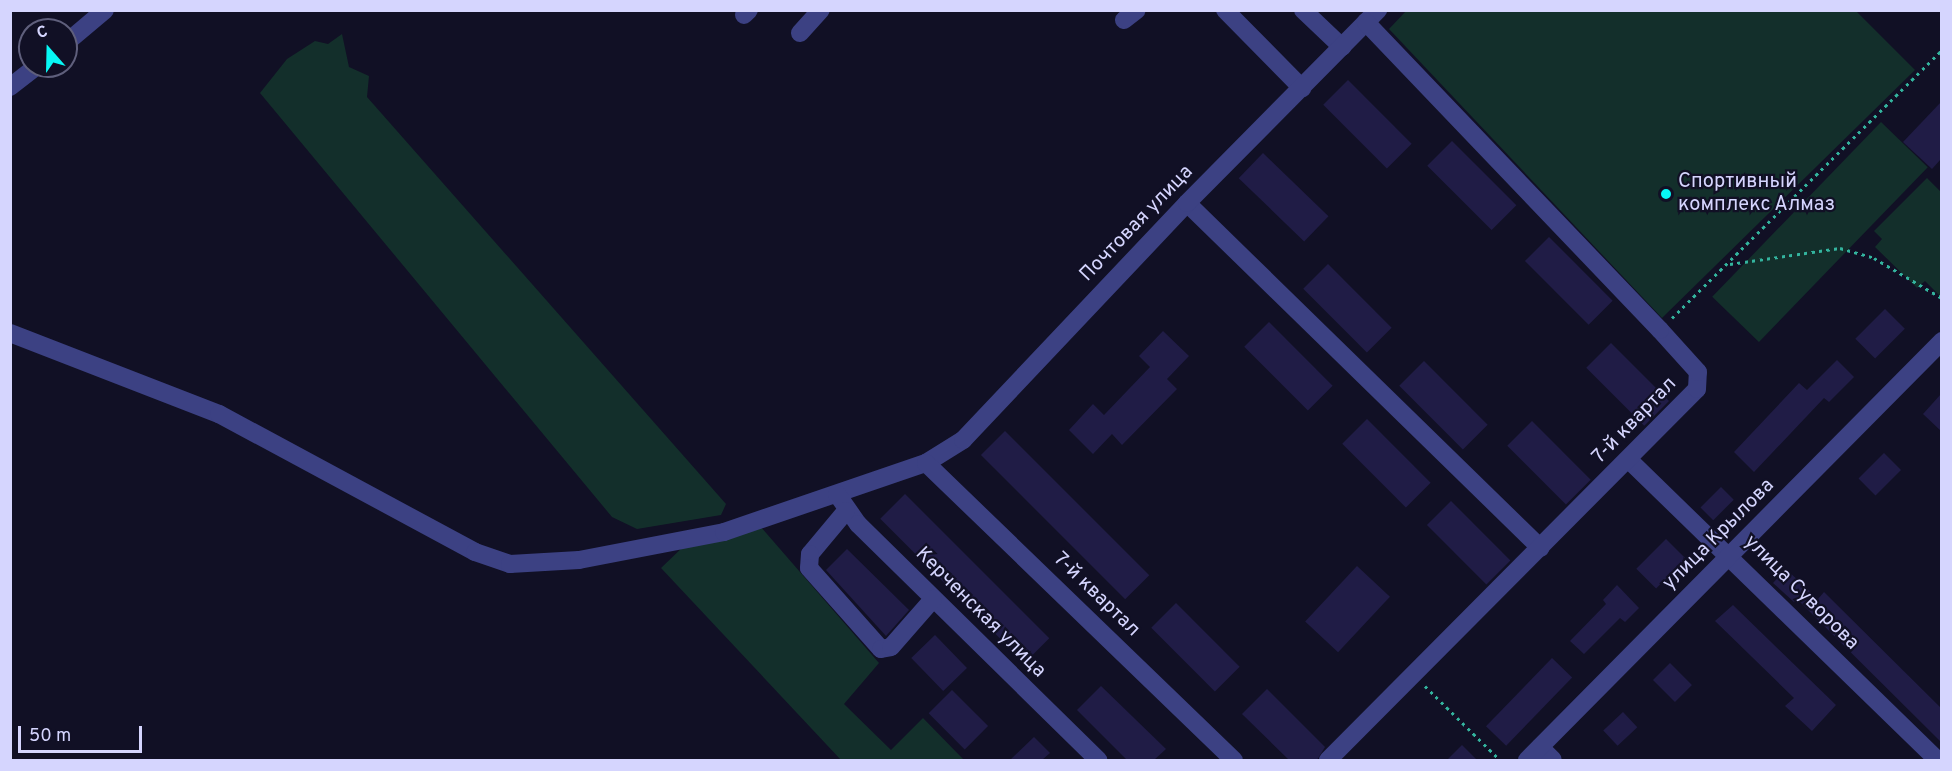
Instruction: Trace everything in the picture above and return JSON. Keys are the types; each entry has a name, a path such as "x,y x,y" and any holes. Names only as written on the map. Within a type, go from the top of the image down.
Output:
{"street":[{"path":"78,32 105,10"},
{"path":"800,33 821,10"},
{"path":"1225,10 1302,88"},
{"path":"1303,10 1341,47"},
{"name":"Почтовая улица","path":"10,333 219,414 475,552 510,564 579,560 724,532 926,463 963,440 1187,203 1371,16"},
{"name":"7-й квартал","path":"1328,760 1630,461 1697,389 1698,372 1371,16"},
{"path":"1187,203 1541,548"},
{"name":"улица Крылова","path":"1527,760 1938,352"},
{"name":"улица Суворова","path":"1630,461 1731,556 1937,760"},
{"name":"7-й квартал","path":"926,463 1234,760"},
{"name":"Керченская улица","path":"837,494 846,511 1098,760"},
{"path":"846,511 810,554 809,568 880,649 891,647 933,599"},
{"path":"1540,747 1553,760"}],"path":[{"path":"1660,330 1728,265 1941,50"},
{"path":"1728,265 1840,248 1874,258 1941,298"},
{"path":"1413,674 1500,760"}],"green space":[{"name":"Спортивный комплекс Алмаз","path":"1407,10 1856,11 1915,70 1662,318 1389,29"},
{"path":"342,34 349,67 369,76 367,97 726,504 721,515 637,529 612,517 260,93 287,59 315,41 328,44"},
{"path":"1881,122 1928,167 1759,342 1712,297"},
{"path":"1927,178 1941,192 1941,297 1925,281 1917,288 1875,247 1882,239 1874,231"},
{"path":"760,526 879,663 844,704 891,750 923,718 964,760 841,760 661,568 686,544"}],"building":[{"path":"1348,80 1412,144 1387,168 1323,105"},
{"path":"1941,102 1941,159 1932,169 1903,142"},
{"path":"1452,141 1516,205 1492,230 1427,166"},
{"path":"1263,153 1328,216 1304,241 1239,178"},
{"path":"1549,237 1613,301 1589,325 1525,261"},
{"path":"1328,264 1392,328 1367,352 1303,289"},
{"path":"1885,309 1905,329 1875,358 1855,339"},
{"path":"1269,322 1333,386 1308,410 1244,347"},
{"path":"1163,331 1189,356 1167,379 1177,389 1122,445 1112,434 1093,454 1069,430 1093,404 1104,415 1150,367 1139,356"},
{"path":"1611,343 1669,401 1644,426 1586,368"},
{"path":"1837,360 1854,377 1829,402 1824,398 1754,472 1734,452 1799,383 1807,390"},
{"path":"1424,361 1488,425 1463,449 1399,386"},
{"path":"1941,394 1941,431 1923,414"},
{"path":"1367,419 1431,483 1406,507 1342,444"},
{"path":"1532,421 1591,480 1566,504 1507,446"},
{"path":"1005,431 1149,575 1125,599 981,455"},
{"path":"1884,453 1901,470 1876,495 1859,478"},
{"path":"1721,487 1734,500 1713,520 1700,508"},
{"path":"905,494 1049,638 1025,663 880,519"},
{"path":"1451,501 1510,560 1486,584 1427,525"},
{"path":"1666,539 1686,559 1656,588 1636,569"},
{"path":"847,549 909,610 886,636 826,570"},
{"path":"1357,566 1390,597 1338,652 1305,622"},
{"path":"1786,569 1818,599 1824,592 1941,708 1941,742 1797,599 1794,602 1773,583"},
{"path":"1617,585 1639,608 1625,622 1620,618 1584,654 1570,641 1606,604 1603,600"},
{"path":"1176,603 1240,667 1215,691 1151,628"},
{"path":"1733,605 1836,705 1812,731 1785,706 1794,698 1715,621"},
{"path":"935,635 967,668 943,691 911,658"},
{"path":"1552,658 1572,677 1506,746 1486,726"},
{"path":"1670,663 1692,685 1675,702 1653,680"},
{"path":"1101,686 1166,749 1154,760 1127,760 1077,710"},
{"path":"1267,689 1325,747 1317,760 1289,760 1242,714"},
{"path":"952,690 988,726 965,749 929,713"},
{"path":"1623,712 1637,727 1618,746 1603,730"},
{"path":"1034,737 1050,753 1042,760 1010,760"},
{"path":"1462,745 1477,760 1447,760"}],"place":[{"name":"Спортивный комплекс Алмаз","path":"1666,194"}]}
